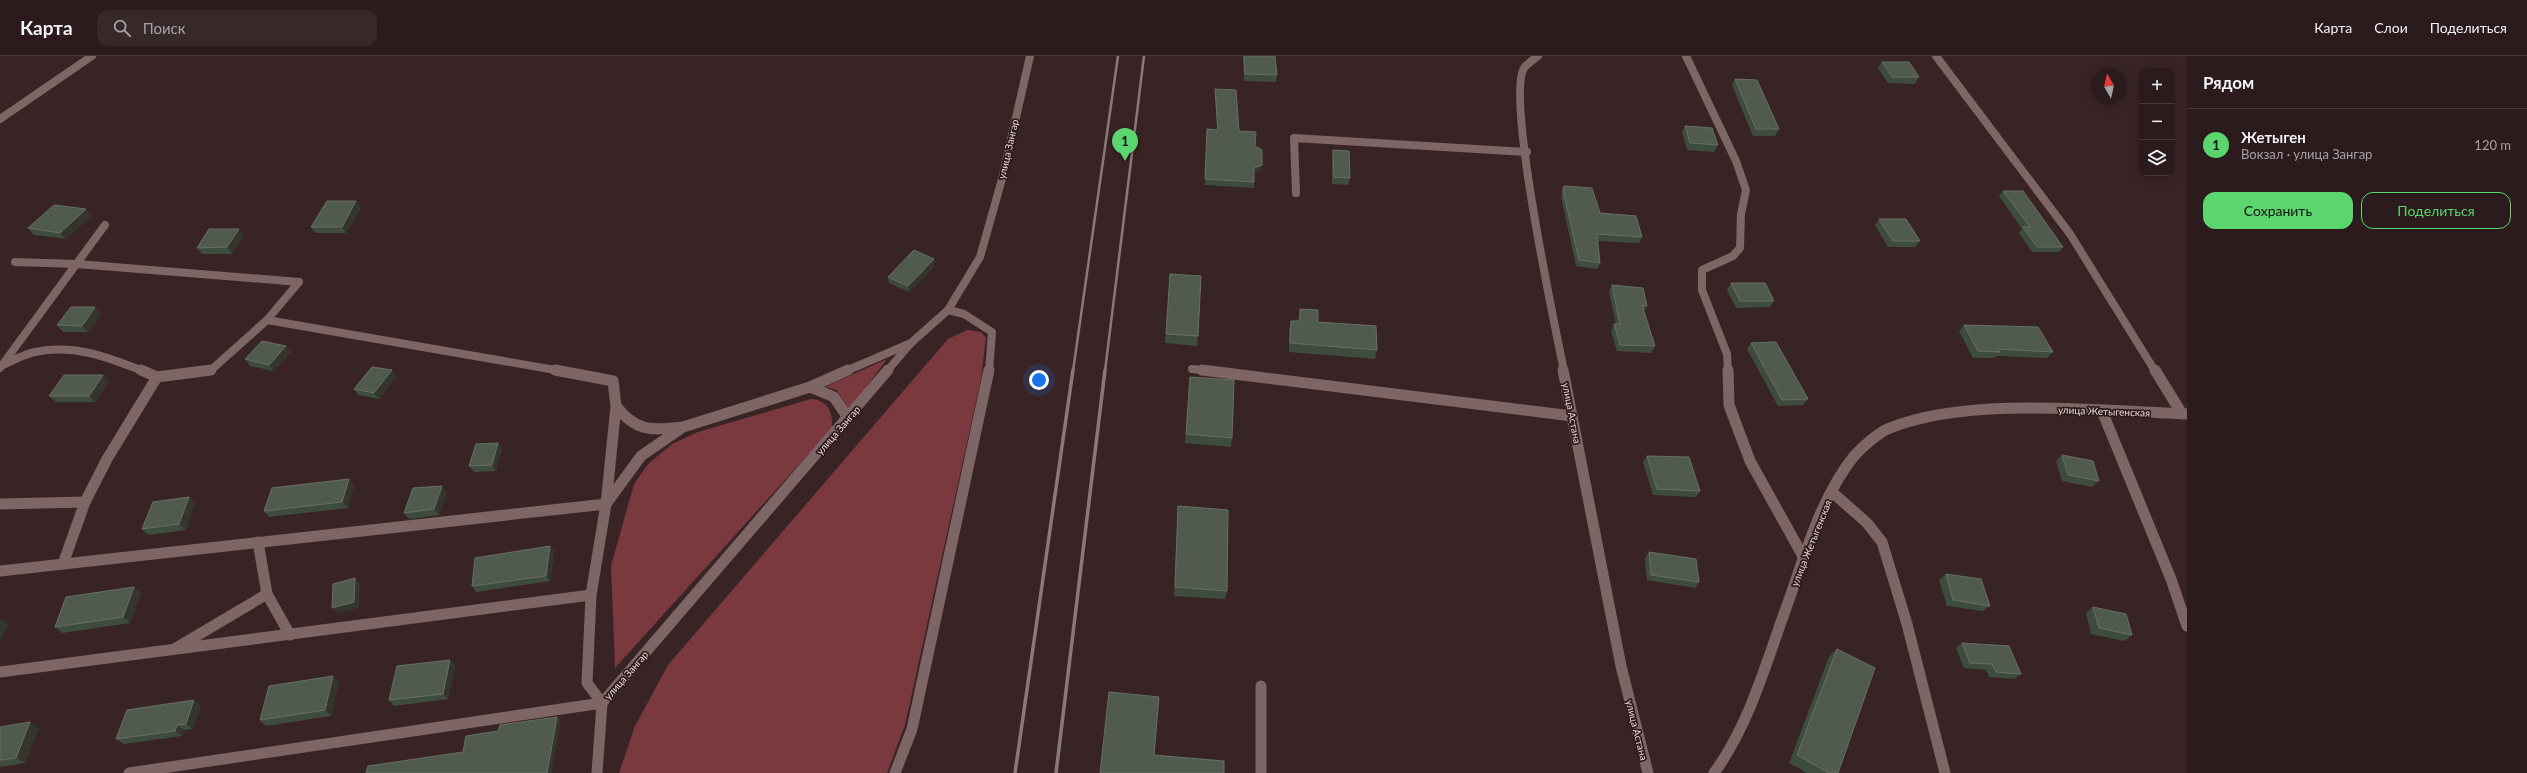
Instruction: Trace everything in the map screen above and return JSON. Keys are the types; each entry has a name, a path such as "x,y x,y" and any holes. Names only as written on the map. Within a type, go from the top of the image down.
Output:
{"street":[{"path":"0,119 92,56"},
{"name":"улица Зангар","path":"597,773 602,703 911,343 948,310 980,257 1002,179 1030,56"},
{"name":"улица Астана","path":"1538,56 1524,68 1519,95 1536,230 1621,666 1648,773"},
{"path":"1686,56 1736,161 1746,190 1741,214 1740,248 1732,256 1702,270 1702,290 1719,330 1727,354 1729,405 1750,461 1804,558"},
{"path":"1936,56 1993,128 2028,180 2070,234 2185,414"},
{"path":"1296,193 1294,138 1527,152"},
{"path":"0,367 77,264 104,225"},
{"path":"0,367 34,352 65,348 98,352 157,377 209,372 267,320 299,282 77,264 15,262"},
{"path":"895,773 912,729 988,381 992,332 964,314 948,310"},
{"path":"129,773 602,703 587,683 591,595 606,504 616,406 613,380 425,346 267,320"},
{"path":"616,406 625,420 645,430 683,428 810,387 911,343"},
{"path":"1192,369 1572,416"},
{"path":"63,564 85,502 107,459 157,377"},
{"path":"810,387 827,392 837,399 848,418"},
{"name":"улица Жетыгенская","path":"1714,773 1722,762 1748,714 1804,558 1832,492 1855,455 1888,428 1935,415 2010,408 2185,414"},
{"path":"2102,411 2171,579 2187,626"},
{"path":"0,571 606,504 641,456 683,428"},
{"path":"1832,492 1867,523 1882,542 1907,624 1945,773"},
{"path":"0,504 85,502"},
{"path":"258,542 267,594 290,635"},
{"path":"171,650 267,594"},
{"path":"0,672 591,595"},
{"path":"1261,686 1261,773"}],"shaded area":[{"path":"967,330 981,332 986,338 981,379 905,725 887,773 619,773 635,726 668,665 948,339"},
{"path":"887,359 849,410 837,390 825,387"},
{"path":"811,399 822,402 828,408 832,417 832,428 615,668 611,566 634,484 648,464 672,444 698,432"}],"building":[{"path":"1244,56 1275,56 1277,75 1245,74"},
{"path":"1882,62 1909,62 1919,77 1892,77"},
{"path":"1735,79 1757,80 1779,129 1756,129"},
{"path":"1215,89 1236,90 1239,131 1256,132 1255,146 1262,150 1262,165 1254,168 1254,182 1205,179 1207,129 1218,130"},
{"path":"1685,126 1712,128 1718,145 1690,143"},
{"path":"1333,150 1349,151 1350,178 1334,177"},
{"path":"1564,186 1592,188 1600,213 1636,216 1642,237 1597,234 1600,263 1579,260 1563,190"},
{"path":"2003,191 2023,191 2063,247 2037,247 2023,227 2030,227"},
{"path":"327,201 356,201 342,227 311,227"},
{"path":"54,205 86,209 60,233 28,228"},
{"path":"1879,219 1906,219 1920,241 1893,241"},
{"path":"209,229 239,229 227,247 197,248"},
{"path":"914,250 934,259 908,286 888,277"},
{"path":"1170,274 1201,276 1198,336 1166,334"},
{"path":"1731,283 1765,283 1774,301 1740,301"},
{"path":"1612,285 1643,288 1647,306 1642,305 1655,346 1620,345 1614,324 1620,324"},
{"path":"71,307 95,307 82,326 57,325"},
{"path":"1300,309 1318,310 1318,322 1376,326 1377,350 1290,343 1291,321 1300,321"},
{"path":"1964,325 2038,327 2053,352 1998,349 2000,352 1978,351"},
{"path":"262,341 286,346 269,365 245,359"},
{"path":"1776,342 1808,399 1782,400 1751,343"},
{"path":"372,367 392,370 374,393 354,389"},
{"path":"64,375 103,375 89,396 49,396"},
{"path":"1190,377 1234,380 1232,438 1186,434"},
{"path":"498,443 492,465 469,466 476,444"},
{"path":"2062,455 2093,461 2099,481 2068,475"},
{"path":"1647,456 1689,457 1700,491 1657,489"},
{"path":"349,479 342,502 264,511 272,488"},
{"path":"442,486 434,509 404,513 413,488"},
{"path":"189,497 179,524 142,529 153,502"},
{"path":"1178,506 1228,510 1227,591 1175,587"},
{"path":"550,546 546,576 472,586 475,558"},
{"path":"1649,552 1696,559 1699,582 1651,575"},
{"path":"1946,574 1981,579 1990,606 1953,600"},
{"path":"355,578 354,602 332,608 333,584"},
{"path":"134,587 123,617 55,627 66,597"},
{"path":"2093,607 2126,614 2132,635 2099,628"},
{"path":"1962,643 2009,646 2021,674 1996,672 1992,664 1970,663"},
{"path":"1837,649 1875,668 1838,773 1829,773 1797,755"},
{"path":"450,660 443,694 389,700 397,666"},
{"path":"333,676 325,710 260,720 269,686"},
{"path":"1109,692 1159,697 1154,755 1224,761 1224,773 1100,773"},
{"path":"194,700 186,724 177,725 175,731 116,739 127,710"},
{"path":"557,717 547,773 366,773 368,766 463,752 466,736 498,731 500,725"},
{"path":"30,722 16,758 0,760 0,727"}],"railway":[{"path":"1073,371 1118,56"},
{"path":"1105,371 1144,56"},
{"path":"1015,773 1073,370"},
{"path":"1056,773 1105,370"}],"place":[{"name":"Жетыген","path":"1125,161"}]}
